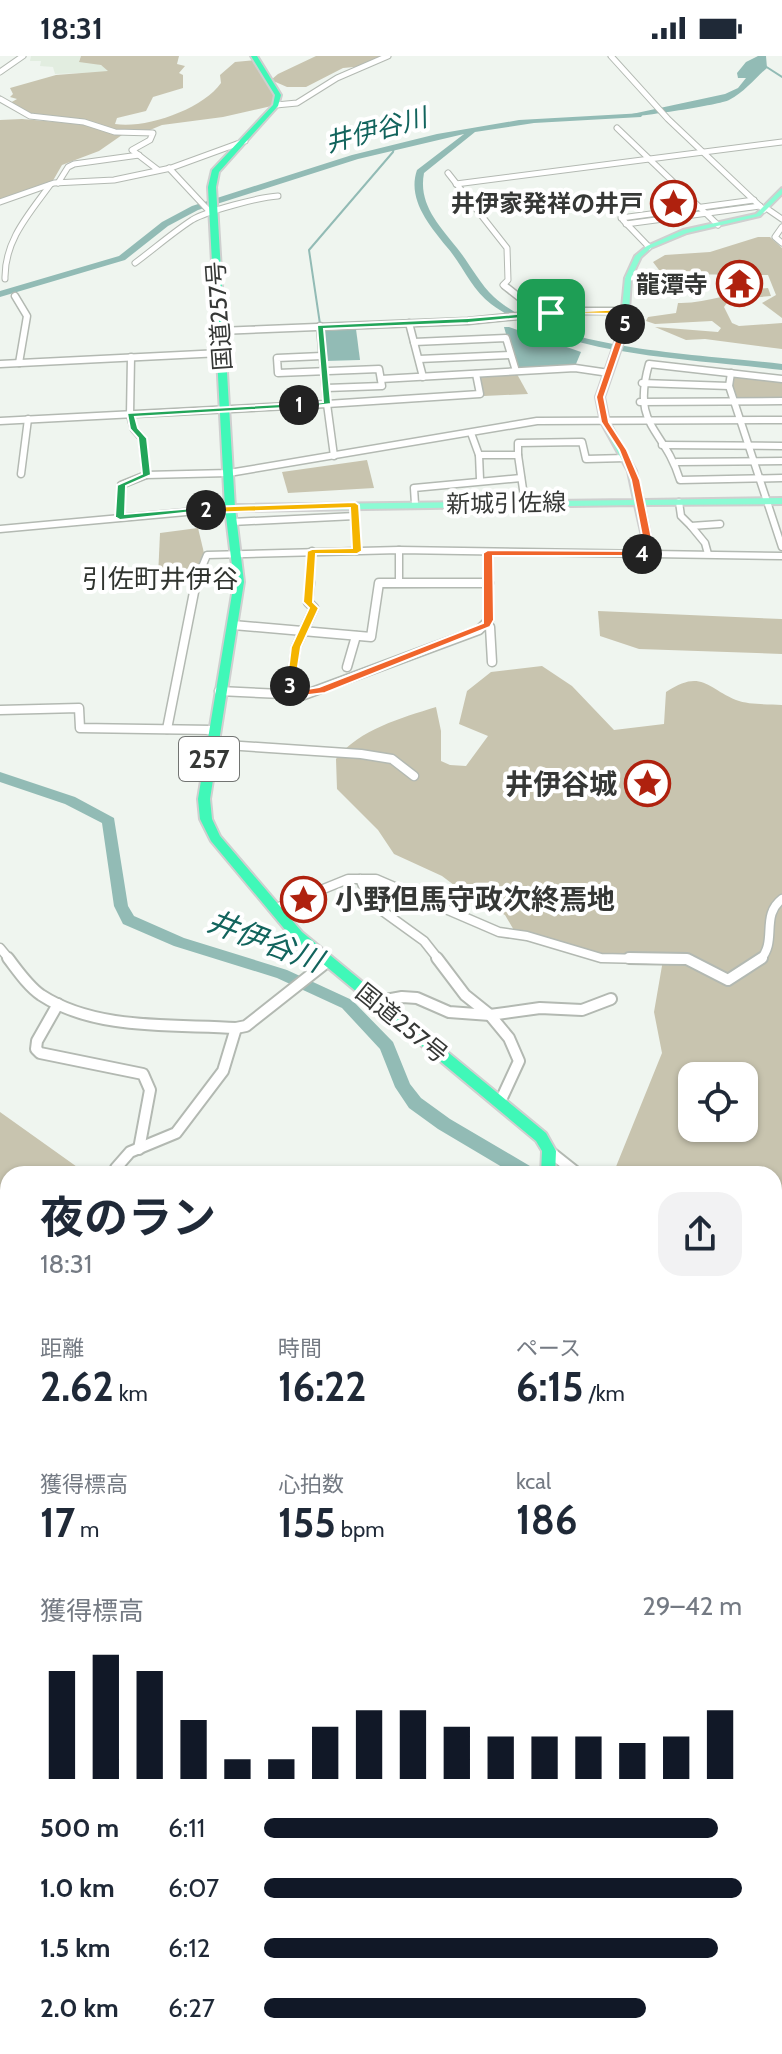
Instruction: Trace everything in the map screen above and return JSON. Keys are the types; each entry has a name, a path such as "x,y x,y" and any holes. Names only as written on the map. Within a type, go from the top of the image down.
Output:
{"highway":[{"path":"254,56 278,95 276,105"},
{"name":"国道257号","path":"276,105 215,172 211,208 230,508 239,582 211,744 204,799 206,819 215,838 274,909 327,962 541,1137 549,1162"}],"main road":[{"path":"650,554 640,502 626,458 605,422 600,397 622,335 628,278 638,256 649,247 685,231 742,221 765,208 782,190"},
{"name":"新城引佐線","path":"230,508 782,501"}],"street":[{"path":"0,72 23,56"},
{"path":"276,105 297,103 337,78 388,56"},
{"path":"611,56 668,119 754,200 782,219"},
{"path":"0,99 30,116 84,122 115,132 153,133 150,140 132,150 158,170"},
{"path":"617,128 718,225"},
{"path":"0,202 58,183 114,180 169,168 245,141"},
{"path":"456,184 780,144"},
{"path":"58,183 68,167 74,164 139,155"},
{"path":"169,168 200,201 211,208"},
{"path":"448,173 507,248 508,280 503,285 524,301 549,313"},
{"path":"5,279 2,262 8,245 50,185"},
{"path":"135,263 211,208 232,208 253,198 278,196"},
{"path":"649,247 621,218 754,200"},
{"path":"626,224 765,208 782,202"},
{"path":"651,220 657,227"},
{"path":"782,227 775,237 782,243"},
{"path":"628,278 687,276"},
{"path":"15,296 27,316 19,363"},
{"path":"219,331 625,311"},
{"path":"409,323 423,377"},
{"path":"320,326 334,456"},
{"path":"414,342 506,338 516,371"},
{"path":"0,364 221,353"},
{"path":"419,359 510,355"},
{"path":"322,356 277,358 278,373 379,369 382,386 326,388"},
{"path":"131,357 130,415 134,429 142,438 146,475"},
{"path":"782,379 649,364 642,383 640,402 648,423 677,462 680,480 782,478"},
{"path":"381,379 575,368 609,373"},
{"path":"731,373 729,386 782,547"},
{"path":"0,421 480,394 476,374"},
{"path":"642,383 729,386"},
{"path":"640,402 782,401"},
{"path":"21,474 28,419"},
{"path":"120,517 121,485 146,475 229,473 537,421 648,423 782,420"},
{"path":"471,433 479,455 480,479"},
{"path":"525,503 518,443 582,442 586,459 626,458"},
{"path":"662,445 782,446"},
{"path":"479,455 518,455"},
{"path":"677,462 782,461"},
{"path":"415,504 414,488 441,488 480,479 521,478"},
{"path":"679,502 681,516 705,543 708,554"},
{"path":"355,505 357,551"},
{"path":"0,529 230,508"},
{"path":"232,522 355,516"},
{"path":"691,526 720,524"},
{"path":"399,550 399,583"},
{"path":"167,729 194,587 207,555 399,550 782,556"},
{"path":"289,695 296,647 314,608 308,602 312,551"},
{"path":"488,553 487,624 490,627 492,662"},
{"path":"233,625 371,637 379,583 489,583"},
{"path":"219,691 289,695 321,690 479,630 487,624"},
{"path":"347,667 356,636"},
{"path":"0,710 79,708 80,728 213,730"},
{"path":"211,744 377,756 392,759 414,776"},
{"path":"360,879 370,902 424,941 465,995 490,1015 509,1038 519,1061 500,1102"},
{"path":"274,909 341,881 376,879 499,932 527,936 601,958 687,959 728,980 734,979 766,954 771,945 769,916 772,906 782,899"},
{"path":"0,948 41,995 58,1004 94,1015 236,1028 246,1026 327,962"},
{"path":"375,1002 402,997 417,998 449,1012 490,1015 540,1008 582,1010 611,999"},
{"path":"58,1004 37,1041 36,1049 40,1053 143,1074 150,1090 139,1149"},
{"path":"118,1166 130,1152 176,1133 223,1071 236,1028"}],"shaded area":[{"path":"31,56 81,56 79,61 96,63 109,69 108,72 55,74 53,67 40,66 41,61 30,61"},
{"path":"81,56 179,56 177,64 185,66 179,73 183,75 183,88 153,97 146,111 117,118 115,124 157,120 188,109 213,92 221,83 220,75 235,62 256,60 253,62 273,93 276,105 223,117 162,125 150,130 113,132 122,135 99,151 62,165 51,184 0,199 0,120 93,125 30,116 10,103 17,99 10,97 13,94 10,88 56,75 108,71 101,65 79,62"},
{"path":"316,56 385,56 365,66 343,68 306,87 287,87 271,80"},
{"path":"758,237 770,237 782,248 782,318 762,303 776,295 768,275 662,274 653,262 665,255 710,252"},
{"path":"768,288 771,296 729,300 724,307 732,323 739,326 782,323 782,349 705,339 686,340 655,327 718,332 721,328 712,321 655,324 646,321 648,317 676,313 678,303"},
{"path":"517,374 528,394 484,396 479,375"},
{"path":"734,375 782,381 782,399 737,399 732,386"},
{"path":"367,460 374,488 288,493 282,472"},
{"path":"198,528 204,553 193,577 158,577 160,533"},
{"path":"598,611 782,619 782,654 639,649 600,636"},
{"path":"542,666 572,686 614,730 664,724 666,692 687,682 703,682 741,702 782,705 782,1166 616,1166 662,1053 654,1012 663,960 610,958 515,932 505,915 466,894 442,876 394,854 378,830 337,789 336,759 346,749 369,732 436,707 441,731 441,761 466,766 488,736 459,724 467,691 491,672"},
{"path":"0,1112 76,1166 0,1166"}],"water":[{"path":"766,56 767,68 729,100 674,111 618,117 725,94 738,88 746,78 738,78 737,73 746,62"},
{"path":"504,327 581,352 576,364 570,366 516,369"},
{"path":"356,329 360,360 325,361 322,331"}],"waterway":[{"path":"765,66 782,77"},
{"name":"井伊谷川","path":"0,294 122,258 165,224 195,208 355,157 437,137 519,122 641,115"},
{"path":"471,132 420,172 419,193 432,222 493,301 519,318 590,341 630,349 782,367"},
{"path":"320,324 309,250 393,152 394,147"},
{"name":"井伊谷川","path":"0,777 70,800 109,821 121,906 128,920 179,942 282,974 347,1004 387,1046 403,1087 415,1103 515,1166"}],"place":[{"name":"井伊家発祥の井戸","path":"674,203"},
{"name":"龍潭寺","path":"739,284"},
{"name":"井伊谷城","path":"648,784"},
{"name":"小野但馬守政次終焉地","path":"304,899"}],"district":[{"name":"引佐町井伊谷","path":"160,579"}],"route":[{"path":"625,311 624,328 600,397 601,409 632,471 650,554 488,553 487,625 321,690 289,695 296,647 314,608 308,602 312,551 357,551 355,505 230,508 120,517 121,485 146,475 142,438 134,429 130,415 327,404 320,326 468,321 551,313 625,311"}]}
